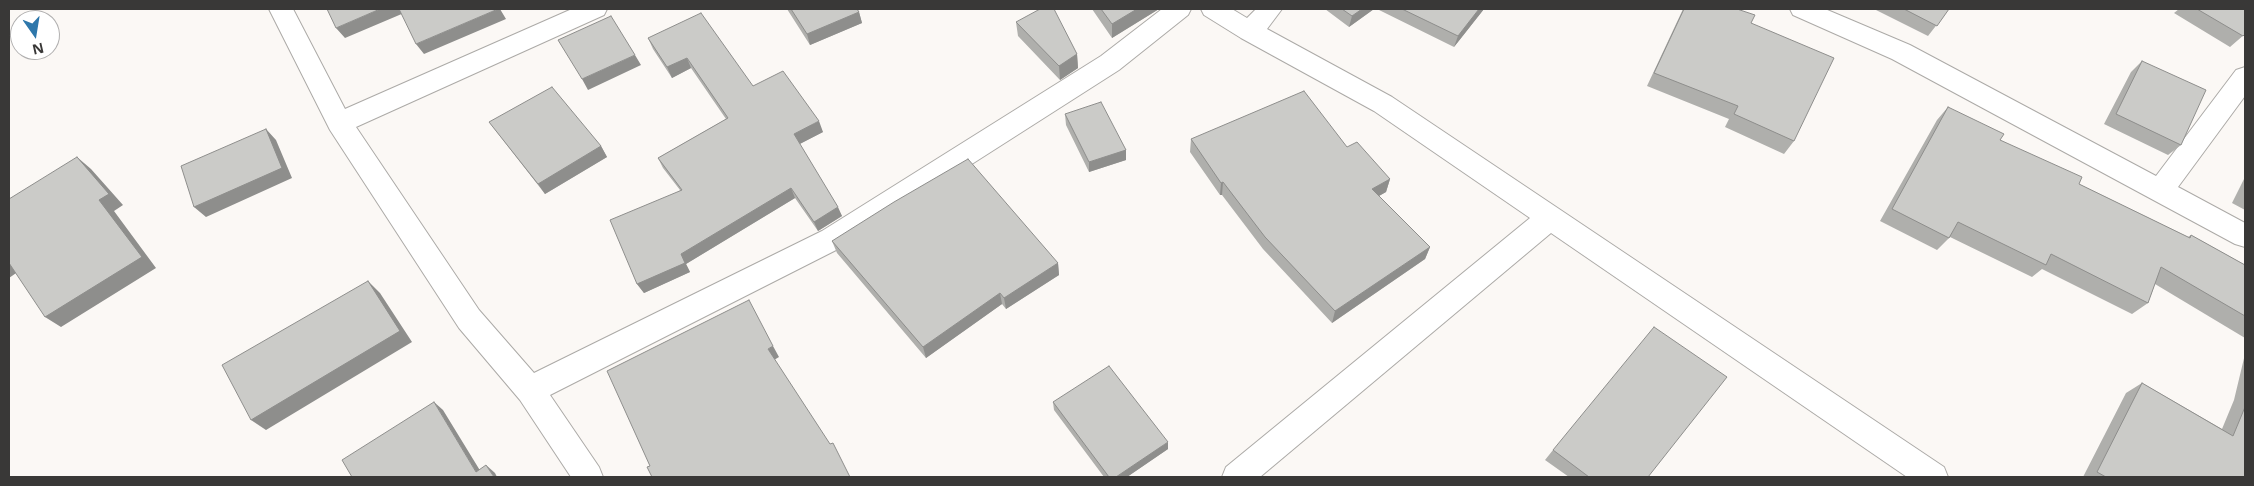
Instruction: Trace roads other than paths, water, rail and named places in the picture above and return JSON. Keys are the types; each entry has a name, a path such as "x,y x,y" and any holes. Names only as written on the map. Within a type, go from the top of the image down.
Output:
{"street":[{"path":"281,9 339,124 468,319 530,390 588,477"},
{"path":"339,124 595,9"},
{"path":"530,390 832,239 1110,63 1179,9"},
{"path":"1213,9 1382,104 1933,477"},
{"path":"1250,31 1270,9"},
{"path":"1802,9 1901,52 2245,236"},
{"path":"2161,190 2245,76"},
{"path":"1237,477 1549,218"}]}
